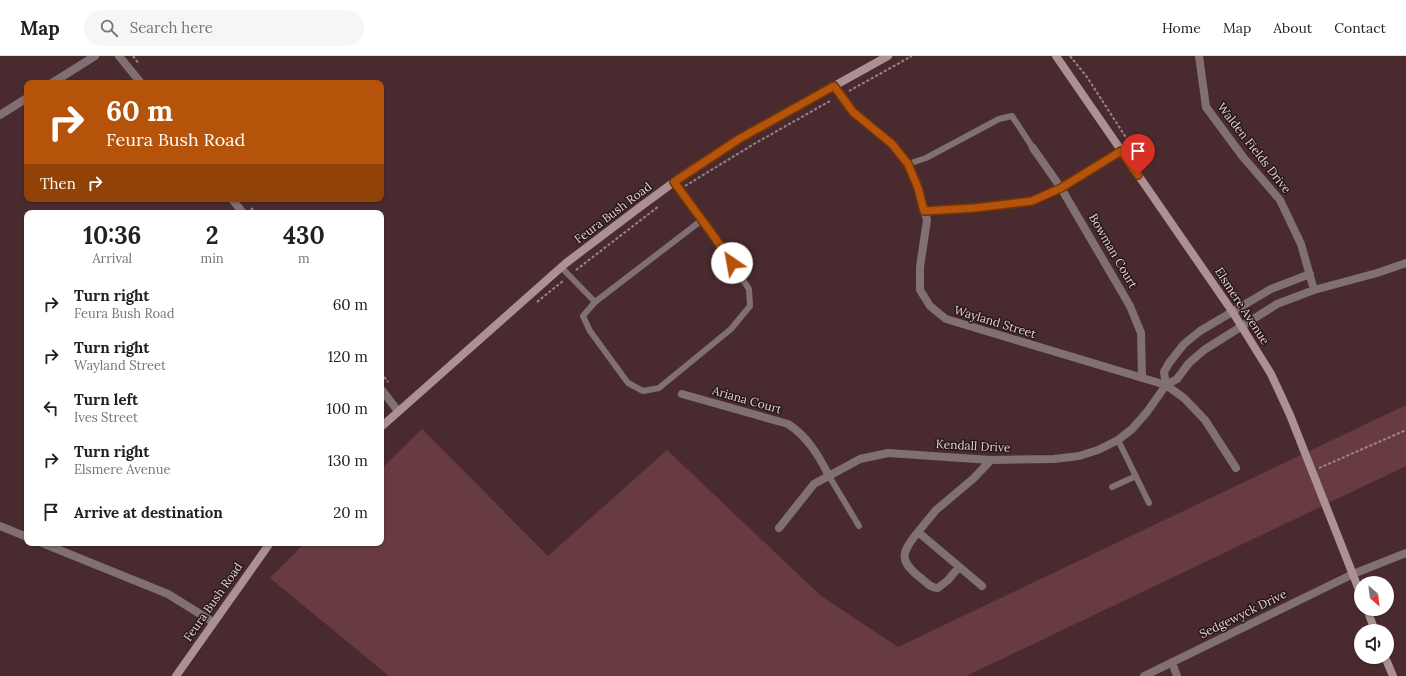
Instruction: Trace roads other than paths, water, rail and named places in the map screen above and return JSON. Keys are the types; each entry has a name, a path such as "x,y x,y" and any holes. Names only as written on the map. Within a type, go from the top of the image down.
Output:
{"main road":[{"name":"Feura Bush Road","path":"384,424 561,267 674,182 739,139 888,56"},
{"name":"Elsmere Avenue","path":"1056,56 1242,326 1271,374 1313,471 1353,574"},
{"name":"Feura Bush Road","path":"176,676 268,546"},
{"path":"1388,664 1393,676"}],"street":[{"path":"57,80 95,56"},
{"path":"119,56 139,80"},
{"name":"Walden Fields Drive","path":"1199,56 1206,107 1243,157 1280,200 1301,244 1314,290"},
{"name":"Wayland Street","path":"834,86 853,112 892,144 908,164 918,188 927,220 920,267 920,290 930,306 946,319 1166,385 1184,398 1205,420 1236,468"},
{"path":"0,115 24,100"},
{"name":"Bowman Court","path":"1033,148 1061,188 1130,306 1141,333 1142,378"},
{"path":"924,211 975,208 1032,201 1061,188 1121,151"},
{"path":"234,202 241,210"},
{"path":"1242,326 1277,304 1314,290 1377,273 1406,263"},
{"path":"1166,385 1164,372 1169,363 1184,344 1200,331 1271,289 1310,274"},
{"name":"Kendall Drive","path":"778,528 814,484 860,459 888,453 990,460 1054,459 1079,456 1098,450 1118,440 1132,429 1147,412 1166,385 1177,379 1204,350 1242,326"},
{"path":"384,393 398,411"},
{"name":"Ariana Court","path":"682,394 788,424 799,432 810,445 829,476"},
{"path":"959,567 948,580 938,588 930,586 913,572 905,563 904,554 918,532 936,510 974,478 990,460"},
{"path":"0,526 24,536"},
{"path":"918,532 982,586"},
{"path":"49,546 168,594 214,622"},
{"name":"Sedgewyck Drive","path":"1144,676 1353,574 1406,553"},
{"path":"1172,662 1177,676"}],"lane":[{"path":"908,164 926,158 999,119 1012,116 1033,148"},
{"path":"674,182 702,220 749,289 750,306 731,330 659,388 643,391 628,383 590,331 583,316 595,302 702,220"},
{"path":"561,267 595,302"},
{"path":"1118,440 1149,503"},
{"path":"829,476 859,526"},
{"path":"1112,487 1136,476"}]}
